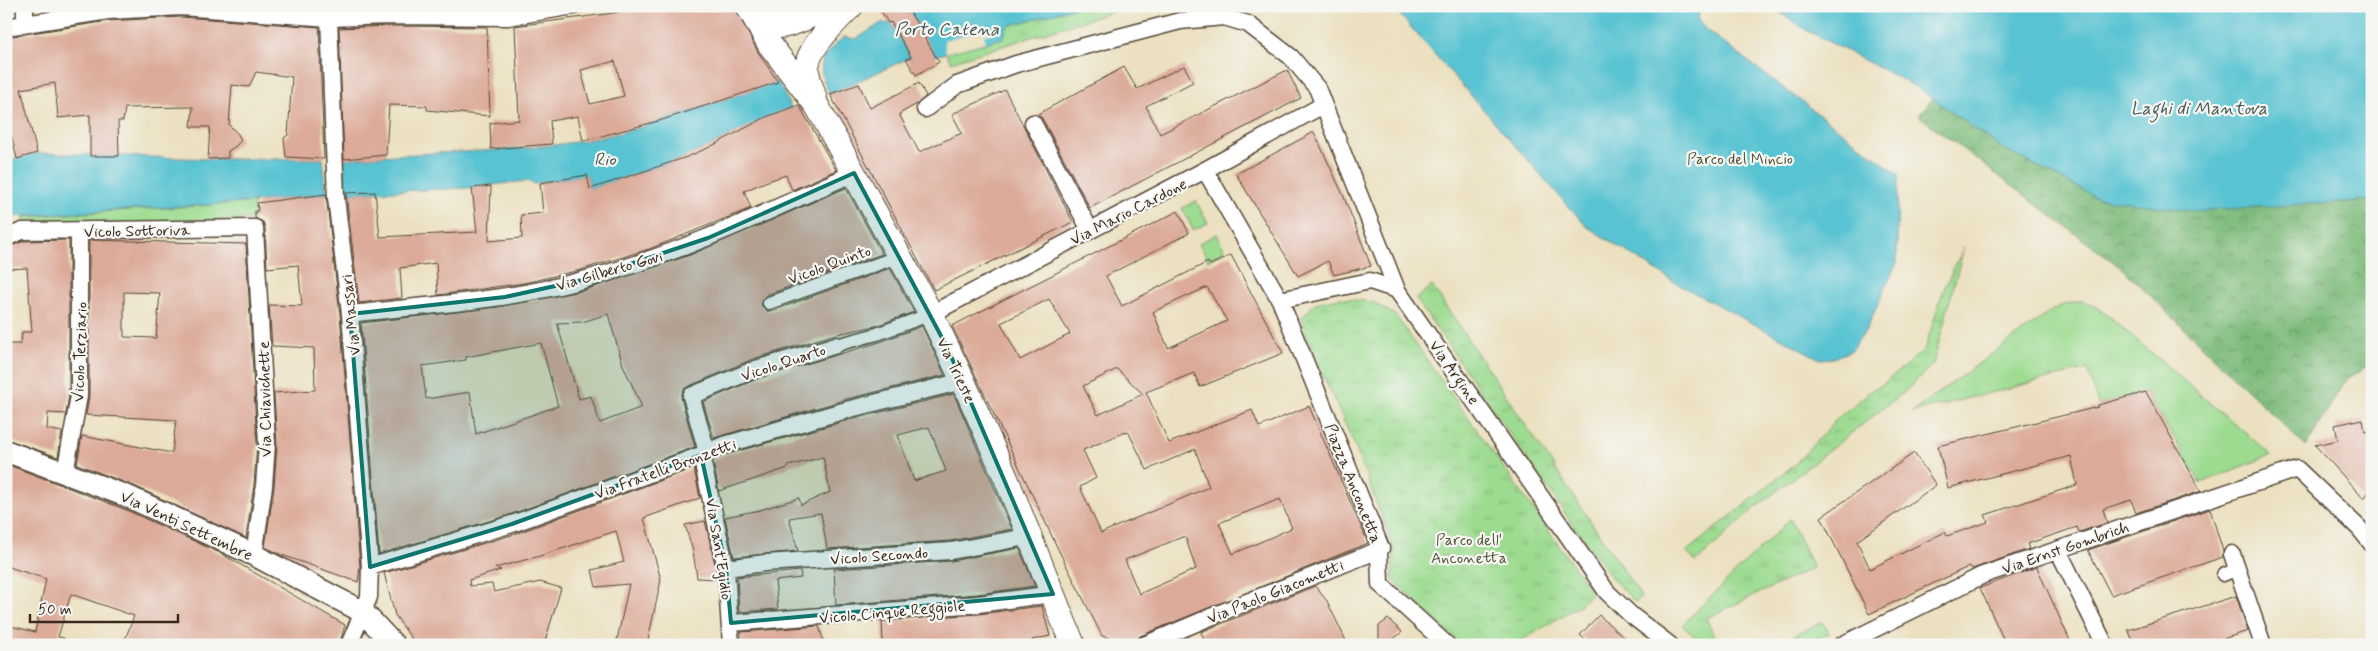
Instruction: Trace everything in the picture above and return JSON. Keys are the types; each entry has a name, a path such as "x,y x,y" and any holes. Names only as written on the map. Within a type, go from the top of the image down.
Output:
{"main road":[{"path":"751,11 768,26 781,27 831,6"},
{"name":"Via Trieste","path":"817,106 807,70 812,51 851,6"},
{"name":"Via Trieste","path":"751,11 790,73 817,106 931,314 964,381 1031,536 1053,594 1066,638"}],"street":[{"path":"25,6 25,24"},
{"path":"6,27 108,9 181,7 330,18 350,11 508,12 574,6"},
{"name":"Via Argine","path":"925,109 957,85 1016,64 1180,21 1224,17 1248,24 1291,57 1310,79 1323,105 1397,290 1608,592 1631,614 1670,645"},
{"name":"Via Massari","path":"330,18 333,160 350,314 364,472 370,567 369,598 349,645"},
{"name":"Via Mario Cardone","path":"931,314 1206,170 1323,105"},
{"path":"1033,123 1090,230"},
{"name":"Piazza Anconetta","path":"1206,170 1280,300 1381,548 1379,550 1380,584 1447,645"},
{"name":"Via Gilberto Govi","path":"350,314 505,297 582,280 666,254 700,241 854,173"},
{"name":"Vicolo Sottoriva","path":"6,238 22,232 255,228 257,242"},
{"name":"Vicolo Terziario","path":"65,473 73,441 79,396 80,231"},
{"name":"Via Chiavichette","path":"254,555 264,486 267,444 257,242"},
{"name":"Vicolo Quinto","path":"769,303 900,256"},
{"path":"1280,300 1370,281 1397,290"},
{"name":"Vicolo Quarto","path":"704,453 691,396 756,369 877,334 931,314"},
{"name":"Via Fratelli Bronzetti","path":"370,567 512,524 704,453 850,409 964,381"},
{"name":"Via Venti Settembre","path":"6,450 128,497 254,555 364,612"},
{"name":"Via Sant'Egidio","path":"704,453 726,568 731,645"},
{"name":"Via Ernst Gombrich","path":"1842,645 1983,575 2297,469 2359,528 2372,544"},
{"name":"Vicolo Secondo","path":"726,568 766,563 951,551 1031,536"},
{"name":"Via Paolo Giacometti","path":"1144,645 1379,550"},
{"path":"2058,550 2105,645"},
{"path":"2231,566 2263,645"},
{"name":"Vicolo Cinque Reggiole","path":"731,623 959,605 1053,594"},
{"path":"364,612 394,645"}],"highlighted area":[{"path":"854,173 948,349 1053,594 731,623 726,568 701,455 512,524 370,567 350,314 505,297 582,280 708,238"}],"green space":[{"name":"Porto Catena","path":"922,6 1131,6 951,62"},
{"path":"1932,98 2000,147 2098,198 2306,204 2372,200 2372,363 2346,379 2306,447 2125,271 1919,116"},
{"path":"1196,201 1208,223 1193,230 1182,208"},
{"path":"254,202 253,219 24,228 24,217"},
{"path":"1217,234 1225,251 1208,260 1199,243"},
{"path":"1964,247 1933,364 1909,388 1755,508 1696,562 1686,552 1795,464 1839,417 1873,389 1882,385 1925,349 1943,291"},
{"path":"1432,286 1641,596 1636,603 1612,578 1576,529 1416,299"},
{"name":"Parco dell' Anconetta","path":"1340,298 1372,302 1395,315 1592,592 1580,605 1514,645 1461,645 1392,579 1394,549 1355,446 1306,337 1302,318 1315,303"},
{"path":"2083,301 2100,309 2271,455 2201,483 2146,392 2098,405 2088,369 1912,412 2051,311 2065,304"},
{"path":"1790,519 1813,568 1706,618 1718,645 1704,645 1682,625"},
{"path":"1822,622 1829,633 1803,645 1774,645"}],"water":[{"name":"Porto Catena","path":"907,6 1080,6 1008,26 1003,38 935,56"},
{"path":"1392,6 1701,6 1697,19 1705,29 1898,174 1897,262 1866,330 1850,351 1833,358 1820,359 1676,283 1586,226"},
{"name":"Laghi di Mantova","path":"1771,6 2372,6 2372,200 2193,211 2098,198 2000,147 1918,88 1806,30"},
{"path":"883,22 885,24 891,22 911,57 830,94 822,76 822,62 825,56 844,37 856,39"},
{"name":"Rio","path":"778,82 791,108 682,158 590,189 587,175 534,184 526,181 468,188 345,193 344,159 524,148 582,141 656,123"},
{"path":"37,153 208,159 323,159 327,194 254,202 6,217 6,161"}],"pier":[{"path":"998,26 998,32 984,35 986,42 946,53 944,40"}],"building":[{"path":"634,6 734,6 758,52 778,82 662,120 583,141 578,116 550,121 552,144 491,149 490,123 519,120 515,26 614,13","holes":["615,61 624,96 590,104 581,70"]},
{"path":"878,6 920,6 910,12 939,62 916,75 906,59 911,57 891,22 888,23"},
{"path":"181,17 319,27 324,159 286,157 284,138 288,135 292,77 256,72 249,87 232,85 229,125 241,140 228,151 228,158 208,159 210,127 191,127 193,107 125,108 123,121 118,121 119,156 90,156 90,115 58,118 55,83 21,89 37,153 17,159 8,121 6,122 6,91 13,89 6,37 109,21"},
{"path":"392,26 487,27 490,116 427,110 427,106 389,105 386,155 344,159 339,28"},
{"path":"1184,66 1193,82 1146,106 1160,134 1287,70 1301,98 1090,208 1042,118 1038,114 1124,67 1137,89"},
{"path":"919,83 926,96 917,104 899,114 919,152 962,133 952,114 1005,90 1073,222 934,290 830,94 859,84 870,108"},
{"path":"799,105 836,170 792,190 786,175 765,182 744,191 751,208 649,249 580,270 524,283 438,295 436,263 400,268 402,298 359,303 346,193 375,192 380,237 477,232 472,188 491,186 489,241 522,238 521,215 543,213 540,183 587,175 590,189 687,157 766,117"},
{"path":"1314,132 1344,197 1371,266 1334,275 1328,261 1298,276 1236,174"},
{"path":"846,188 882,254 766,295 761,301 762,306 767,311 772,311 890,268 914,312 875,326 833,335 753,359 687,387 683,390 681,398 695,447 509,515 379,554 361,323 498,307 585,290 690,255","holes":["608,314 623,365 642,407 600,423 591,396 579,399 557,323 582,322","541,343 558,406 476,434 470,392 426,399 422,366 466,360 466,357"]},
{"path":"326,194 340,315 360,567 358,582 265,547 274,487 277,445 274,393 315,390 314,348 272,346 269,305 302,306 298,265 267,268 265,227 263,222 255,218 255,211 258,211 257,203"},
{"path":"1178,211 1189,233 1106,276 1122,306 1208,262 1210,265 1231,255 1283,353 1200,387 1194,373 1146,392 1169,443 1252,410 1259,427 1309,406 1368,543 1140,636 1134,645 1102,636 1059,551 952,326","holes":["1207,287 1227,321 1168,348 1153,312","1049,299 1070,334 1020,360 1001,323","1117,369 1143,394 1098,415 1083,386","1128,431 1147,470 1195,449 1209,487 1101,533 1080,487 1096,478 1083,450","1280,499 1292,528 1233,554 1219,523","1185,536 1196,569 1139,594 1125,560"]},
{"path":"69,240 69,395 66,414 48,413 47,429 62,432 58,457 6,439 6,344 21,344 22,332 32,332 27,268 6,269 6,248 24,241"},
{"path":"89,240 246,244 257,444 254,485 246,538 134,486 77,464 82,436 172,453 176,420 86,415 89,396","holes":["124,292 160,293 156,338 124,337"]},
{"path":"922,326 945,375 847,399 714,438 703,402 759,378 880,342"},
{"path":"2146,392 2201,491 2136,513 2131,500 2103,509 2107,523 2079,532 2077,527 2027,544 2029,549 1972,569 1970,566 1869,614 1821,517 1914,453 1936,485 1857,541 1870,569 1945,532 1947,536 1988,522 1985,515 2077,485 2071,456 1948,488 1938,446 2098,407 2098,405"},
{"path":"954,394 1012,529 950,541 827,549 821,513 789,518 798,551 734,557 725,517 760,510 799,498 801,505 830,492 823,457 788,466 788,468 719,491 713,461 724,455 853,419","holes":["929,427 946,471 914,481 898,435"]},
{"path":"2363,419 2365,432 2372,431 2372,487 2364,499 2315,445 2338,440 2335,425"},
{"path":"6,464 124,509 222,554 345,625 339,645 123,645 134,616 71,594 58,637 64,638 63,645 6,645 6,625 35,632 46,579 6,566"},
{"path":"694,468 700,498 644,518 661,580 647,645 616,645 629,584 596,587 592,570 624,562 616,531 540,556 495,568 501,570 469,580 470,586 492,584 494,592 540,582 561,588 544,645 416,645 395,615 384,573 515,534"},
{"path":"2210,509 2223,551 2223,557 2111,595 2088,550"},
{"path":"705,521 717,579 697,578 693,551 685,525"},
{"path":"1019,548 1035,586 977,594 836,605 834,569 952,561"},
{"path":"2037,567 2072,645 2006,645 1980,588"},
{"path":"800,571 801,578 775,581 778,609 739,612 737,577"},
{"path":"1315,586 1327,601 1348,645 1206,645 1201,632"},
{"path":"2236,596 2248,631 2204,645 2135,645 2128,630"},
{"path":"1042,606 1050,636 1032,640 1033,645 883,645 882,621 979,614"},
{"path":"1599,615 1632,645 1591,645 1580,635"},
{"path":"1388,619 1402,632 1386,645 1379,645 1379,626"},
{"path":"819,626 825,645 741,645 741,632"}],"park label":[{"name":"Parco del Mincio","path":"1740,158"}]}
